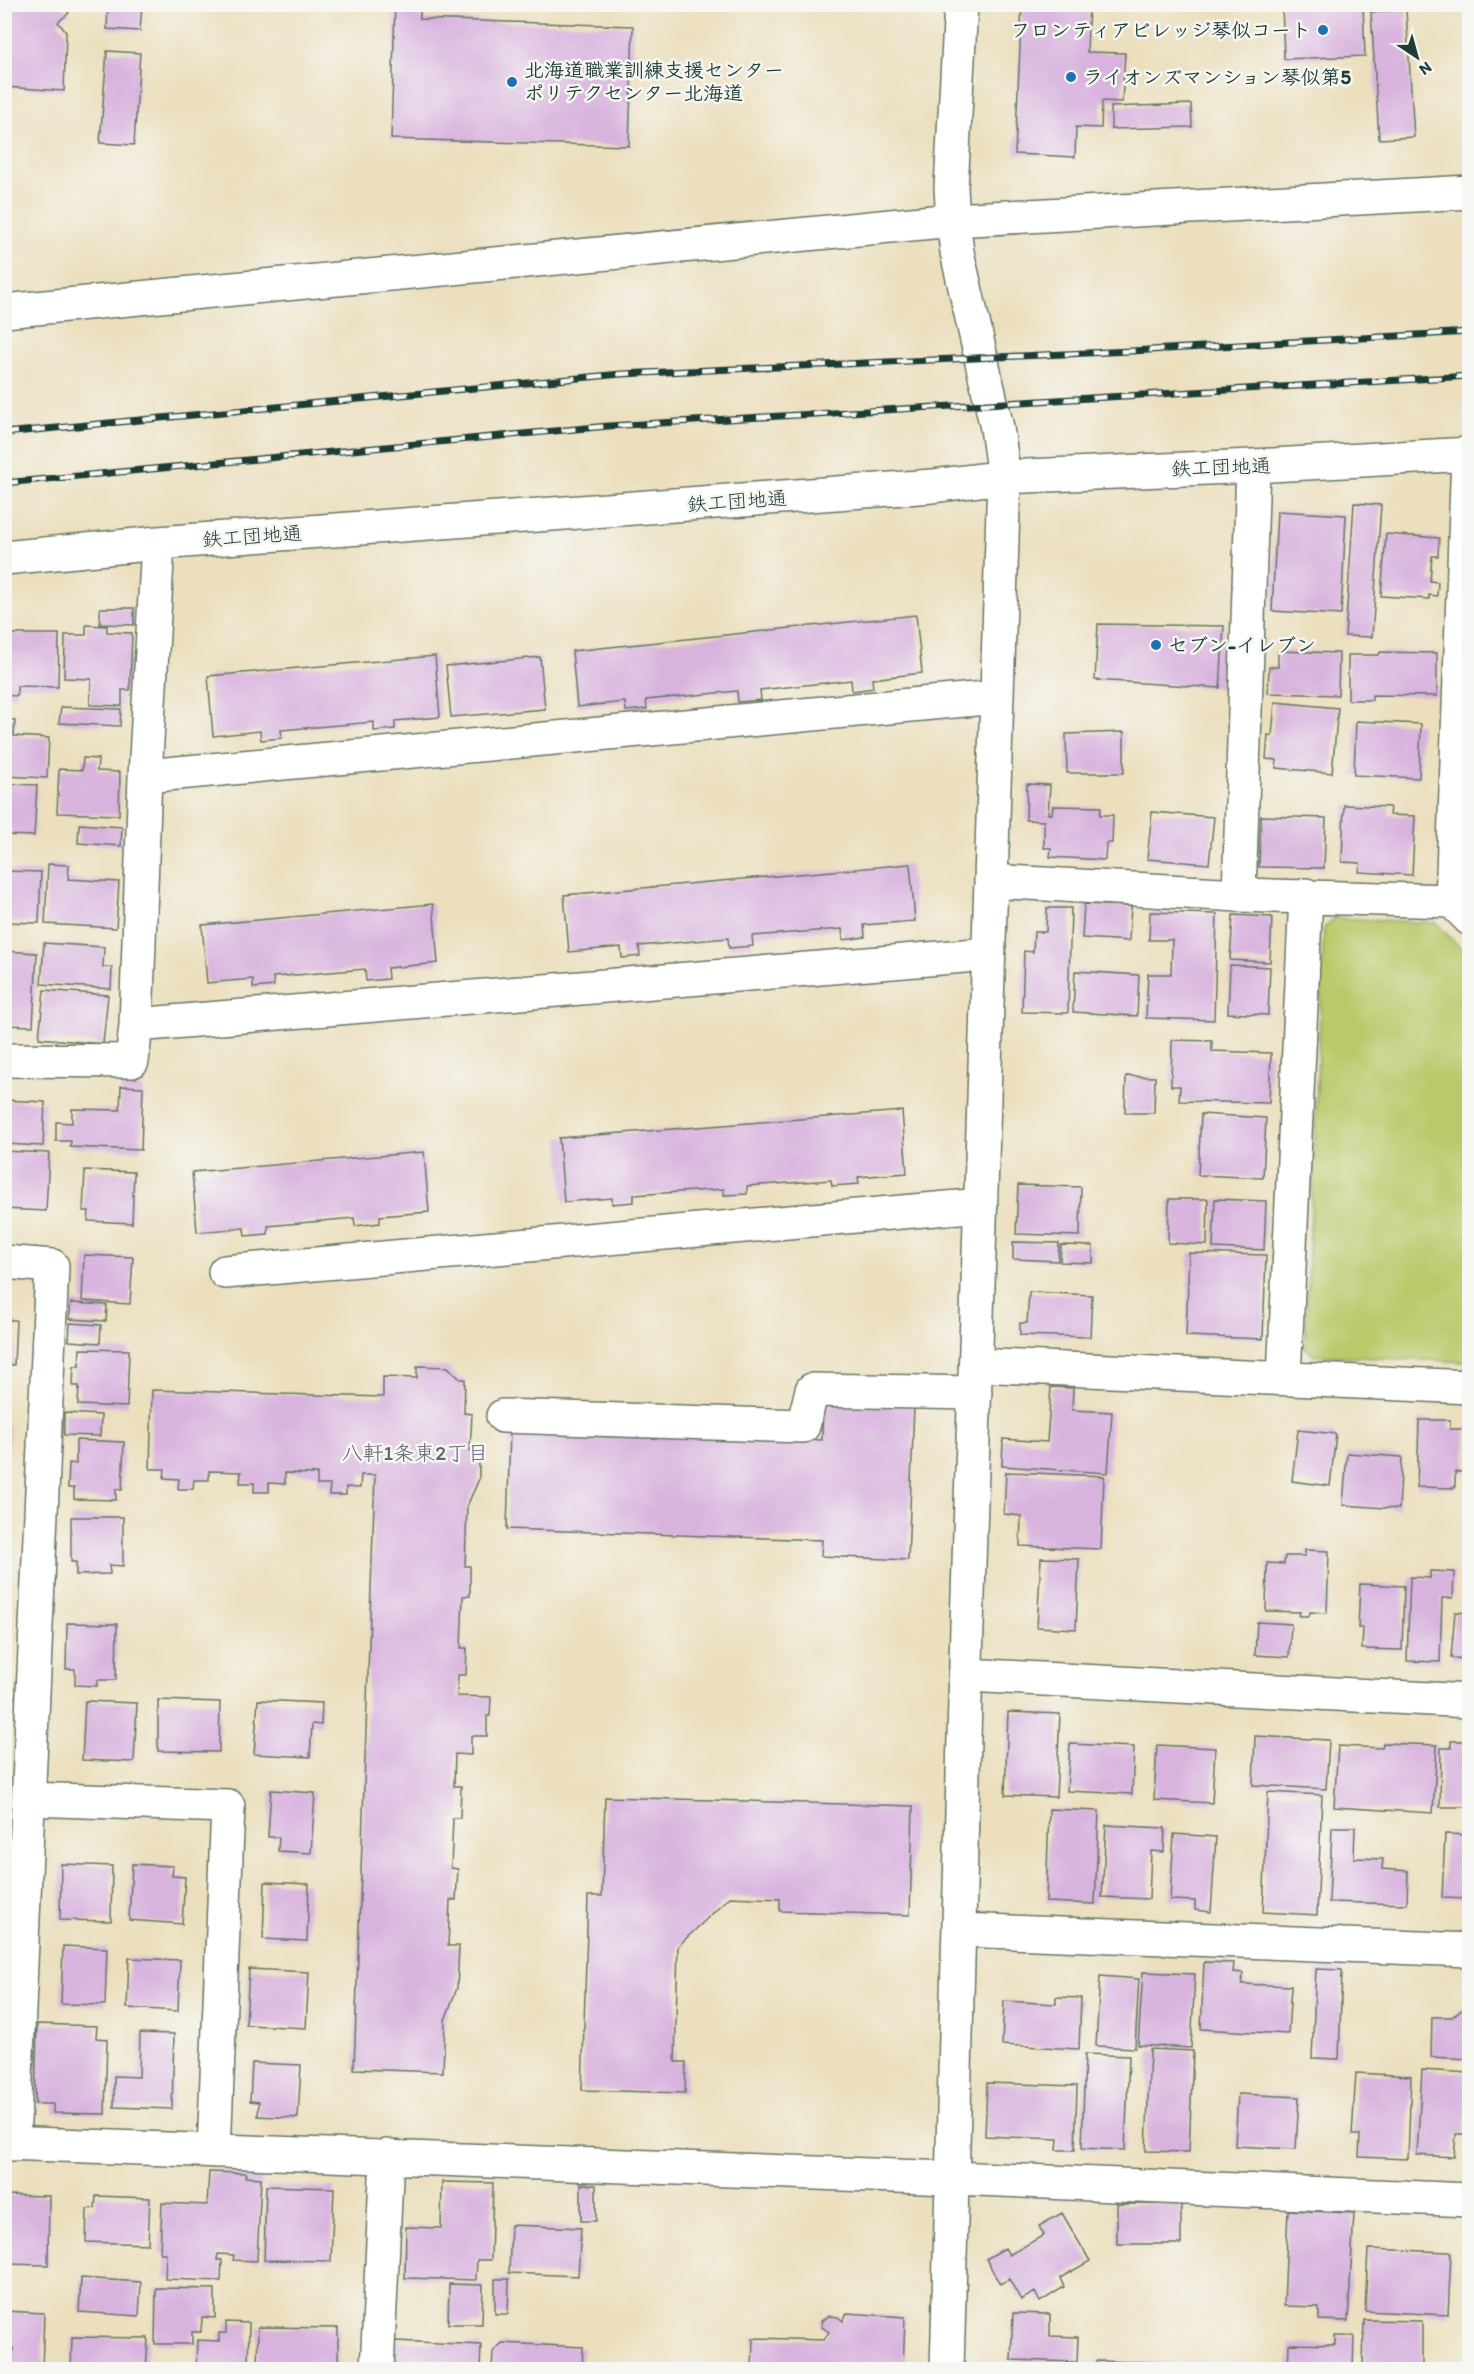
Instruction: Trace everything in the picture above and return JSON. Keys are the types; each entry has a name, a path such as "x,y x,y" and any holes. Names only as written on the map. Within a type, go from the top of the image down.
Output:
{"street":[{"path":"947,2370 965,1675 1004,477 997,428 957,252 953,220 951,188 961,4"},
{"path":"4,311 953,220 1470,192"},
{"path":"991,881 1239,895 1306,895 1461,910 1469,454"},
{"name":"鉄工団地通","path":"4,558 158,543 932,486 1004,477 1469,454"},
{"path":"1239,895 1253,466"},
{"path":"4,1060 132,1061 136,1025 145,776 158,543"},
{"path":"145,776 997,698"},
{"path":"1284,1378 1306,895"},
{"path":"136,1025 988,954"},
{"path":"225,1272 981,1204"},
{"path":"4,1262 52,1266 28,1799 9,2144 387,2156 1470,2200"},
{"path":"503,1416 803,1426 812,1390 975,1379 1284,1378 1470,1387"},
{"path":"965,1675 1470,1701"},
{"path":"28,1799 228,1806 214,2151"},
{"path":"960,1930 1470,1950"},
{"path":"377,2370 387,2156"}],"green space":[{"path":"1335,918 1436,923 1469,957 1469,1362 1313,1355 1305,1347 1324,928"}],"building":[{"path":"4,4 61,4 69,13 58,22 66,32 64,91 4,87"},
{"path":"108,4 142,4 140,31 107,29"},
{"name":"北海道職業訓練支援センター ポリテクセンター北海道","path":"395,4 420,4 420,19 633,26 629,146 391,139"},
{"name":"ライオンズマンション琴似第5","path":"1022,4 1089,4 1087,52 1125,53 1122,102 1102,101 1101,128 1076,127 1075,157 1015,154"},
{"name":"フロンティアビレッジ琴似コート","path":"1282,4 1363,4 1365,56 1284,59"},
{"path":"1406,10 1414,137 1379,139 1371,12"},
{"path":"107,51 140,53 134,145 100,143"},
{"path":"1191,104 1192,127 1111,129 1111,107"},
{"path":"1354,503 1381,505 1372,637 1345,636"},
{"path":"1277,511 1346,515 1341,615 1272,611"},
{"path":"1386,534 1439,538 1438,556 1432,556 1430,581 1438,582 1437,596 1429,595 1429,599 1381,596"},
{"path":"100,608 134,608 134,625 100,624"},
{"path":"916,615 922,673 872,679 873,688 852,691 851,680 760,690 761,700 738,702 737,691 646,700 647,709 626,711 625,702 577,707 572,651"},
{"path":"1098,624 1224,626 1220,688 1095,680"},
{"path":"86,625 107,626 107,632 132,633 130,690 122,690 122,706 90,705 91,679 64,678 65,635 86,635"},
{"path":"6,634 59,634 58,687 17,686 17,696 4,695"},
{"path":"1278,651 1339,653 1338,695 1268,693 1269,667 1278,667"},
{"path":"1380,652 1437,653 1437,696 1372,695 1372,700 1348,700 1348,655 1379,655"},
{"path":"435,656 440,717 395,721 395,729 374,731 374,722 281,730 282,738 261,740 260,731 213,736 208,676"},
{"path":"540,657 545,709 451,717 446,666"},
{"path":"1275,702 1338,708 1332,773 1276,768 1277,760 1266,759 1268,735 1272,736"},
{"path":"61,707 121,709 120,726 59,723"},
{"path":"4,719 15,720 14,736 49,738 47,778 4,776"},
{"path":"1356,721 1421,724 1419,778 1354,775"},
{"path":"1124,732 1124,773 1067,773 1066,734"},
{"path":"83,758 98,759 97,771 120,772 119,815 57,813 59,769 82,770"},
{"path":"4,784 37,785 34,836 4,835"},
{"path":"1027,784 1050,785 1048,814 1052,814 1053,806 1101,807 1100,815 1113,815 1112,843 1106,843 1105,860 1050,857 1051,848 1044,848 1044,821 1026,820"},
{"path":"1344,805 1390,807 1389,815 1415,816 1412,875 1359,872 1360,863 1342,862"},
{"path":"1152,812 1214,817 1209,864 1147,859"},
{"path":"1261,816 1326,818 1324,868 1259,867"},
{"path":"79,824 122,827 121,846 78,843"},
{"path":"48,864 69,865 68,879 119,882 116,928 45,924"},
{"path":"910,864 915,921 864,925 865,937 843,940 842,929 752,936 753,946 729,948 728,938 639,946 640,956 622,958 621,947 569,952 564,895"},
{"path":"4,871 41,872 39,923 4,922"},
{"path":"433,904 438,963 387,968 388,979 366,981 365,969 273,977 274,986 253,988 253,979 207,983 202,925"},
{"path":"1084,904 1131,906 1129,941 1082,938"},
{"path":"1047,908 1071,908 1068,1013 1022,1012 1024,951 1033,952 1034,932 1046,932"},
{"path":"1150,912 1217,914 1214,1020 1146,1018 1148,974 1171,974 1172,940 1149,940"},
{"path":"1233,915 1272,917 1270,962 1230,960"},
{"path":"44,943 104,947 103,967 112,967 111,989 41,984"},
{"path":"4,951 37,953 33,1026 4,1025"},
{"path":"1230,965 1270,967 1268,1015 1228,1013"},
{"path":"1075,971 1139,975 1137,1016 1073,1012"},
{"path":"44,990 108,995 103,1044 39,1038"},
{"path":"1172,1040 1212,1041 1212,1051 1271,1053 1269,1103 1179,1101 1180,1086 1171,1086"},
{"path":"1126,1076 1155,1077 1154,1113 1125,1113"},
{"path":"121,1086 143,1087 141,1150 70,1147 71,1141 56,1141 56,1122 72,1123 72,1109 120,1110"},
{"path":"4,1100 45,1102 43,1146 4,1144"},
{"path":"902,1111 907,1173 858,1177 859,1184 832,1186 831,1180 747,1186 747,1194 724,1195 724,1189 634,1195 634,1202 612,1204 612,1198 564,1202 559,1138"},
{"path":"1201,1114 1266,1118 1263,1178 1198,1175"},
{"path":"4,1151 49,1153 46,1211 4,1209"},
{"path":"424,1152 429,1212 380,1216 380,1223 355,1226 354,1218 268,1226 268,1234 245,1236 244,1228 197,1232 192,1172"},
{"path":"85,1170 134,1172 132,1223 88,1221 89,1211 83,1211"},
{"path":"1018,1185 1081,1187 1080,1236 1016,1234"},
{"path":"1169,1199 1208,1199 1207,1245 1168,1243"},
{"path":"1215,1199 1266,1201 1264,1250 1213,1248"},
{"path":"1013,1242 1059,1243 1058,1261 1013,1259"},
{"path":"1061,1245 1093,1246 1093,1263 1060,1262"},
{"path":"1189,1253 1266,1255 1263,1339 1186,1336"},
{"path":"84,1255 133,1257 130,1304 82,1301"},
{"path":"1029,1292 1092,1295 1090,1337 1020,1335 1020,1323 1027,1323"},
{"path":"71,1303 107,1305 106,1321 69,1319"},
{"path":"4,1320 16,1320 14,1365 4,1365"},
{"path":"70,1323 101,1325 100,1343 69,1341"},
{"path":"80,1349 129,1350 127,1407 78,1405 79,1386 73,1386 74,1366 79,1366"},
{"path":"417,1366 448,1367 460,1379 465,1379 464,1413 472,1414 470,1451 479,1452 479,1479 467,1506 465,1566 470,1566 470,1596 463,1596 461,1648 467,1648 466,1675 458,1675 457,1696 491,1697 490,1716 487,1716 487,1736 471,1736 471,1755 455,1754 454,1786 461,1786 460,1818 453,1818 451,1868 458,1869 456,1900 450,1900 448,1946 459,1946 457,1988 445,2020 443,2072 354,2069 375,1475 361,1475 360,1488 346,1487 346,1495 329,1495 330,1485 317,1485 317,1474 285,1473 285,1484 269,1483 269,1492 254,1492 254,1483 240,1483 241,1472 209,1471 209,1480 194,1480 193,1489 178,1489 179,1479 164,1478 165,1469 150,1469 152,1390 383,1397 383,1377 417,1378"},
{"path":"1051,1387 1073,1388 1072,1410 1112,1412 1108,1473 1002,1466 1003,1439 1047,1442"},
{"path":"823,1403 914,1406 908,1560 821,1556 822,1540 507,1529 510,1430 822,1440"},
{"path":"64,1413 101,1415 100,1436 64,1435"},
{"path":"1419,1420 1450,1420 1450,1429 1466,1429 1465,1472 1455,1472 1455,1488 1417,1487"},
{"path":"4,1426 9,1426 7,1472 4,1472"},
{"path":"1298,1430 1336,1434 1330,1486 1292,1481"},
{"path":"76,1440 124,1442 122,1490 116,1489 116,1500 74,1499 74,1488 68,1488 69,1463 76,1464"},
{"path":"1347,1453 1402,1457 1399,1509 1343,1505"},
{"path":"1006,1472 1104,1476 1101,1549 1020,1546 1021,1516 1004,1514"},
{"path":"71,1517 123,1517 123,1566 109,1565 110,1574 76,1575 76,1562 71,1562"},
{"path":"1305,1550 1329,1551 1327,1613 1310,1612 1309,1616 1299,1616 1300,1612 1266,1611 1267,1563 1284,1564 1285,1556 1305,1556"},
{"path":"1041,1558 1079,1559 1076,1629 1037,1627"},
{"path":"1430,1571 1454,1572 1453,1598 1442,1598 1440,1662 1407,1661 1410,1577 1430,1578"},
{"path":"1360,1584 1404,1586 1402,1650 1362,1649 1363,1628 1358,1628"},
{"path":"1455,1612 1470,1613 1470,1659 1451,1658"},
{"path":"1257,1622 1291,1624 1289,1657 1255,1655"},
{"path":"67,1623 117,1624 116,1680 97,1680 97,1686 75,1685 75,1669 66,1669"},
{"path":"158,1700 220,1702 219,1752 158,1751"},
{"path":"258,1700 322,1703 321,1725 312,1724 310,1757 254,1754"},
{"path":"85,1701 137,1703 134,1762 82,1760"},
{"path":"1008,1712 1060,1714 1056,1797 1005,1795"},
{"path":"1255,1736 1329,1740 1326,1789 1253,1785"},
{"path":"1451,1741 1470,1741 1469,1807 1440,1807 1441,1748 1451,1748"},
{"path":"1383,1743 1437,1745 1433,1813 1334,1807 1338,1746 1382,1748"},
{"path":"1070,1744 1134,1747 1132,1794 1067,1791"},
{"path":"1157,1745 1215,1748 1212,1803 1154,1800"},
{"path":"271,1790 315,1793 311,1853 278,1851 279,1837 268,1837"},
{"path":"1268,1792 1322,1795 1317,1915 1263,1912"},
{"path":"605,1797 913,1806 910,1915 780,1911 780,1899 730,1897 678,1946 675,2062 686,2062 685,2093 582,2090 588,1896 602,1896"},
{"path":"1049,1809 1099,1811 1095,1904 1046,1902"},
{"path":"1106,1825 1165,1828 1164,1852 1151,1851 1149,1899 1102,1897"},
{"path":"1332,1827 1355,1827 1354,1858 1383,1859 1382,1869 1408,1871 1407,1904 1329,1902"},
{"path":"1174,1834 1216,1837 1211,1912 1195,1910 1195,1901 1170,1900"},
{"path":"1445,1834 1470,1835 1470,1899 1442,1898"},
{"path":"61,1864 112,1866 111,1921 60,1920"},
{"path":"132,1864 173,1866 172,1876 185,1877 182,1924 129,1920"},
{"path":"265,1882 309,1884 307,1941 263,1939"},
{"path":"63,1946 107,1948 105,2005 61,2004"},
{"path":"129,1958 180,1960 178,2011 127,2008"},
{"path":"1204,1962 1234,1963 1233,1972 1243,1973 1242,1984 1291,1986 1288,2034 1201,2029"},
{"path":"249,1969 309,1972 306,2028 246,2025"},
{"path":"1316,1969 1342,1970 1339,2059 1312,2058"},
{"path":"1143,1972 1195,1974 1191,2048 1138,2045"},
{"path":"1100,1976 1139,1979 1135,2048 1096,2046"},
{"path":"1056,1997 1081,1998 1079,2049 1002,2045 1004,2001 1056,2004"},
{"path":"1469,2005 1470,2059 1431,2057 1432,2017 1452,2017"},
{"path":"37,2024 97,2026 96,2038 107,2039 105,2114 53,2113 53,2104 35,2104"},
{"path":"140,2033 174,2034 172,2109 114,2107 114,2076 139,2077"},
{"path":"1150,2049 1193,2051 1189,2152 1146,2151"},
{"path":"1085,2054 1129,2056 1125,2150 1082,2148"},
{"path":"252,2063 301,2065 298,2118 258,2116 259,2102 250,2101"},
{"path":"1422,2070 1469,2073 1465,2134 1456,2134 1454,2157 1417,2155"},
{"path":"1356,2073 1411,2076 1408,2159 1359,2157 1360,2135 1352,2135"},
{"path":"987,2083 1077,2086 1075,2150 1057,2150 1058,2139 985,2136"},
{"path":"1238,2094 1299,2097 1296,2149 1235,2146"},
{"path":"209,2172 246,2173 245,2177 261,2178 257,2261 233,2260 234,2255 218,2254 217,2260 222,2260 221,2281 165,2279 166,2253 160,2253 162,2203 207,2205"},
{"path":"442,2182 493,2183 491,2260 477,2260 476,2280 405,2278 406,2227 441,2228"},
{"path":"581,2184 596,2185 596,2221 581,2221"},
{"path":"266,2186 334,2188 331,2261 264,2260"},
{"path":"4,2195 49,2196 48,2265 4,2264"},
{"path":"96,2196 150,2198 148,2244 86,2242 87,2209 95,2208"},
{"path":"1117,2204 1181,2204 1181,2244 1117,2244"},
{"path":"1288,2210 1354,2213 1348,2321 1319,2320 1319,2307 1284,2306"},
{"path":"1062,2213 1090,2261 1060,2278 1064,2287 1040,2302 1035,2292 1021,2300 1009,2279 1000,2284 986,2259 1005,2248 1009,2255 1044,2235 1039,2226"},
{"path":"511,2225 581,2228 578,2276 509,2273"},
{"path":"1368,2249 1451,2252 1448,2315 1365,2311"},
{"path":"81,2278 141,2282 139,2316 79,2312"},
{"path":"495,2279 509,2279 508,2314 495,2314"},
{"path":"449,2284 483,2285 482,2324 448,2324"},
{"path":"156,2288 215,2289 215,2318 202,2317 201,2332 192,2332 192,2344 155,2344"},
{"path":"4,2311 44,2313 42,2370 12,2370 13,2348 4,2348"},
{"path":"847,2313 905,2317 903,2370 752,2370 753,2338 824,2340 829,2332 822,2327 821,2321 829,2316 838,2317 843,2321"},
{"path":"1013,2313 1050,2314 1050,2336 1078,2337 1077,2362 1011,2360"},
{"path":"1364,2320 1422,2321 1422,2370 1363,2370"},
{"path":"226,2322 249,2323 248,2370 196,2370 197,2340 219,2341 219,2333 226,2333"},
{"path":"258,2327 338,2328 338,2370 257,2370"},
{"path":"1335,2336 1354,2336 1353,2370 1288,2370 1289,2344 1335,2345"},
{"path":"72,2337 148,2338 146,2370 71,2370"},
{"path":"395,2341 481,2345 480,2370 393,2370"},
{"path":"502,2343 583,2347 582,2370 492,2370 493,2352"},
{"path":"1096,2361 1172,2363 1172,2370 1096,2370"},
{"path":"1187,2365 1254,2367 1254,2370 1187,2370"}],"railway":[{"path":"4,433 621,374 1131,351 1470,332"},
{"path":"4,483 608,426 1470,376"}],"place":[{"name":"フロンティアビレッジ琴似コート","path":"1323,30"},
{"name":"ライオンズマンション琴似第5","path":"1071,77"},
{"name":"北海道職業訓練支援センター ポリテクセンター北海道","path":"512,82"},
{"name":"セブン-イレブン","path":"1156,645"}],"district":[{"name":"八軒1条東2丁目","path":"415,1452"}]}
